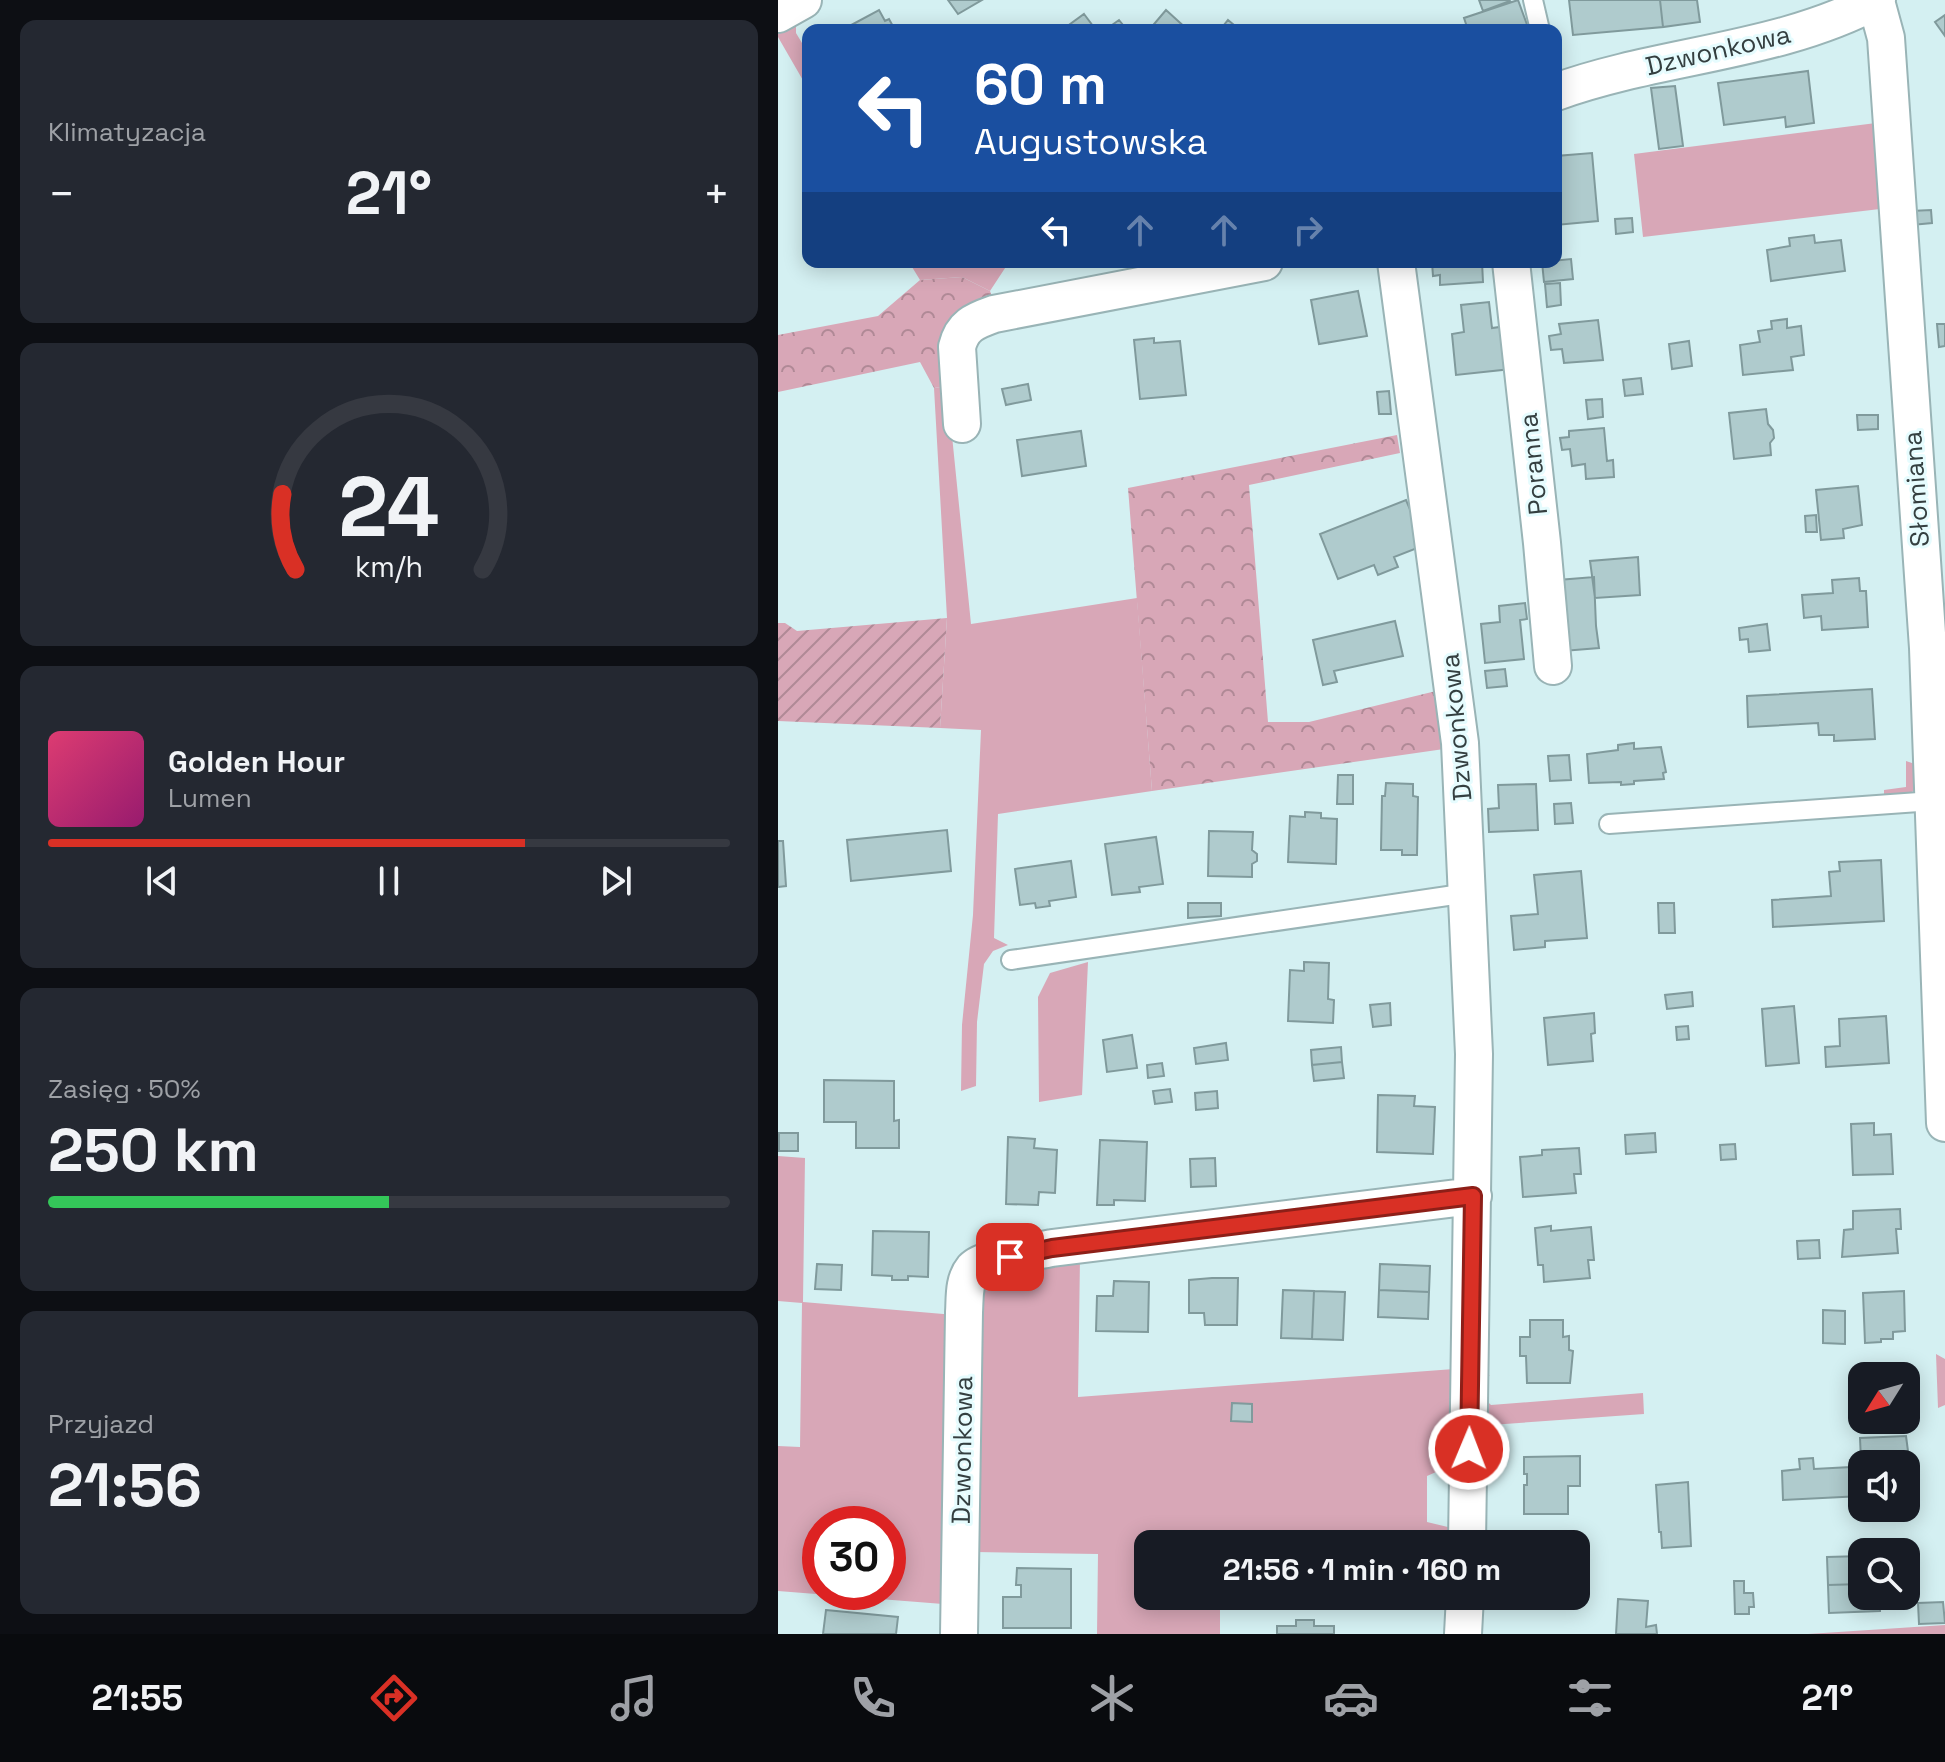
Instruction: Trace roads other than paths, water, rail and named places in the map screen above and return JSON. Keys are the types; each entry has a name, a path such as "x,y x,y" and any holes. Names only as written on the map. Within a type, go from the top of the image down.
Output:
{"street":[{"path":"778,14 803,0"},
{"name":"Dzwonkowa","path":"1562,89 1805,30 1877,0"},
{"name":"Słomiana","path":"1877,0 1886,38 1928,648 1945,1123"},
{"path":"962,424 957,347 959,335 975,320 1233,268"},
{"name":"Dzwonkowa","path":"1397,268 1460,743 1474,1054 1467,1530"},
{"name":"Poranna","path":"1512,268 1553,666"},
{"name":"Dzwonkowa","path":"959,1634 965,1286 974,1269 990,1261 1052,1248 1473,1196"},
{"path":"1463,1634 1464,1610"}],"lane":[{"path":"1533,0 1539,24"},
{"path":"1609,824 1933,801"},
{"path":"1011,960 1468,893"}]}
